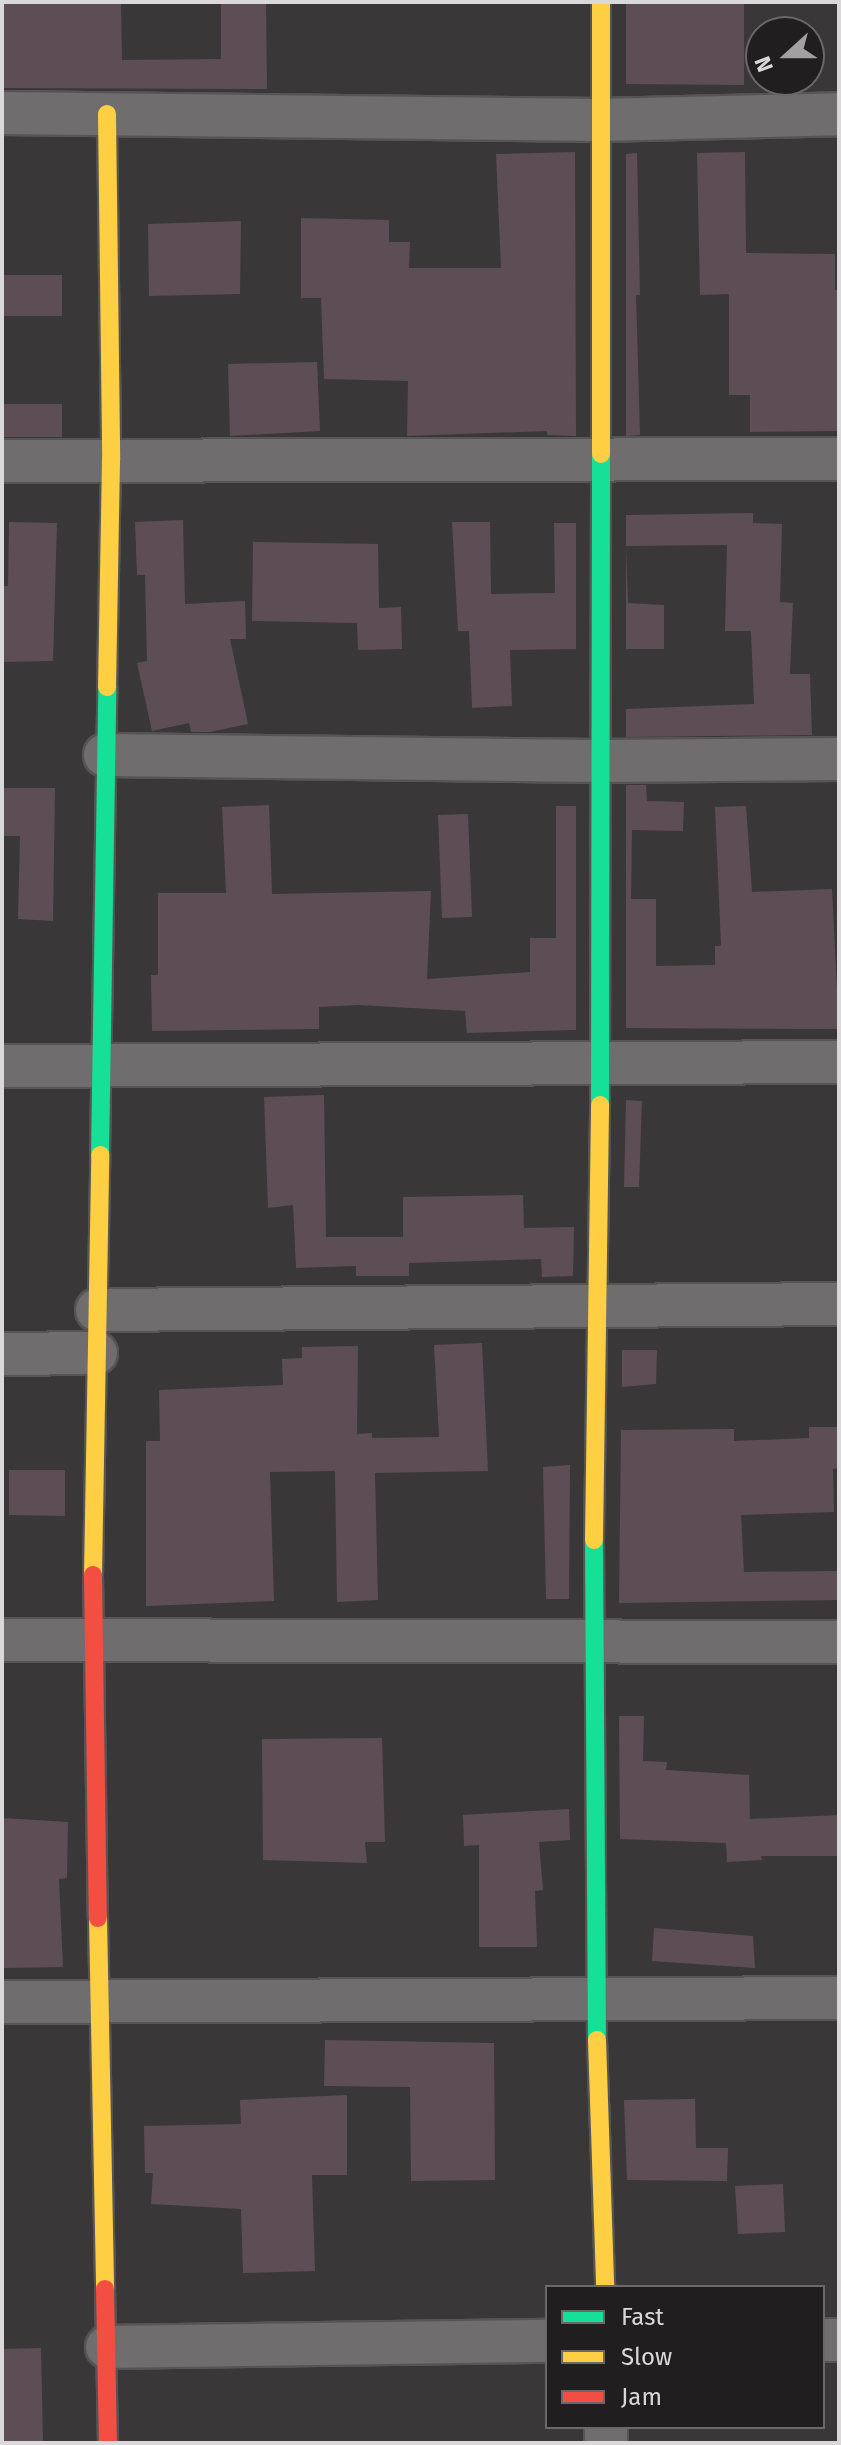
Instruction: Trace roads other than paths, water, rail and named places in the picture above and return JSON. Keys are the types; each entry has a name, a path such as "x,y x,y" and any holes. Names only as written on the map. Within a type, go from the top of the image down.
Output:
{"street":[{"path":"601,2 601,1063 593,1643 596,1999 605,2285"},
{"path":"2,113 599,120 839,114"},
{"path":"107,114 111,460 92,1641 108,2443"},
{"path":"2,462 839,459"},
{"path":"105,755 600,761 839,759"},
{"path":"2,1066 839,1062"},
{"path":"97,1310 839,1304"},
{"path":"2,1354 96,1353"},
{"path":"2,1640 839,1642"},
{"path":"2,2002 839,1998"},
{"path":"107,2347 545,2341"}]}
